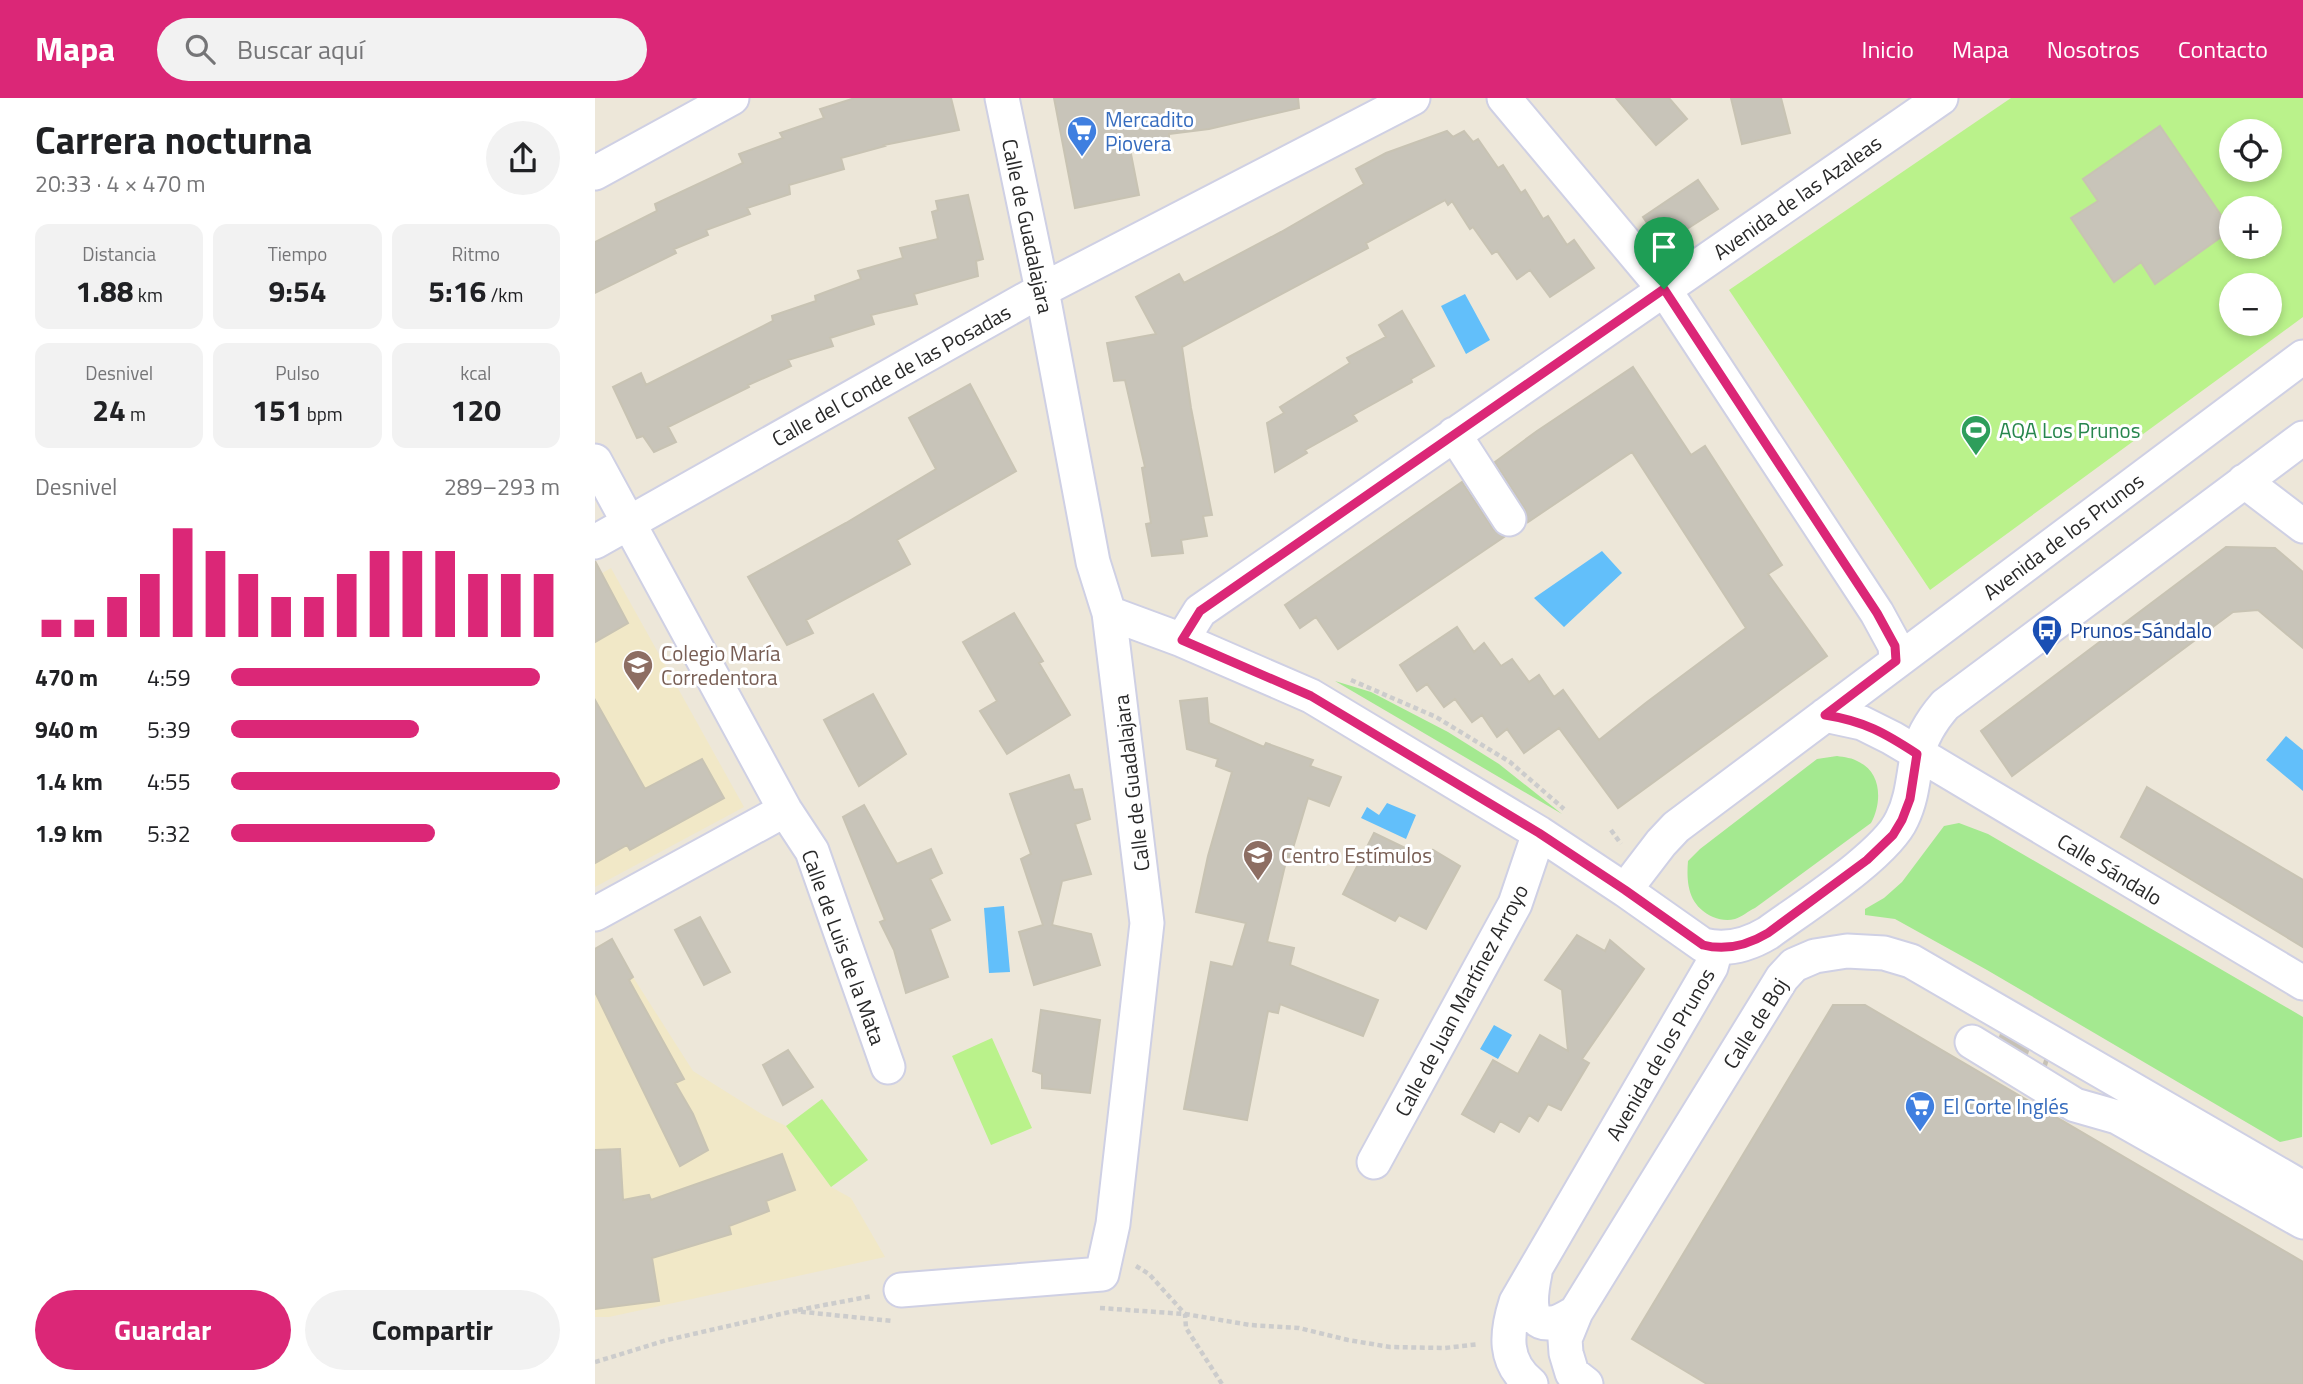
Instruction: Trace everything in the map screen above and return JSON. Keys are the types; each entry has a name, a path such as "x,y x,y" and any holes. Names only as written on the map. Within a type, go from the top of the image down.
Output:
{"street":[{"path":"595,173 732,98"},
{"name":"Calle de Guadalajara","path":"901,1305 1102,1274 1113,1224 1147,923 1109,613 1093,562 1042,290 1002,98"},
{"name":"Calle del Conde de las Posadas","path":"595,542 1042,290 1413,98"},
{"path":"1504,98 1664,289 1877,613 1895,646 1896,661"},
{"name":"Avenida de las Azaleas","path":"1182,640 1200,611 1941,98"},
{"name":"Avenida de los Prunos","path":"1625,890 1676,827 2303,357"},
{"path":"1454,434 1509,519"},
{"name":"Avenida de los Prunos","path":"1531,1384 1519,1375 1508,1341 1516,1302 1711,967 1716,949 1756,941 1867,860 1893,835 1910,799 1917,754 1934,717 1945,705 2303,438"},
{"name":"Calle de Luis de la Mata","path":"595,461 785,810 812,851 888,1067"},
{"path":"2244,481 2303,526"},
{"path":"1109,613 1182,640 1311,696 1539,833 1703,945 1716,949"},
{"path":"1825,715 1862,723 1917,754"},
{"name":"Calle Sándalo","path":"1917,754 2303,983"},
{"path":"595,914 785,810"},
{"name":"Calle de Juan Martínez Arroyo","path":"1374,1162 1515,904 1539,833"},
{"name":"Calle de Boj","path":"1585,1384 1572,1373 1566,1353 1565,1339 1576,1312 1782,978 1794,965 1815,956 1847,951 1884,953 1911,961 2303,1188"},
{"path":"1815,956 1864,962 1888,973 1920,989 2047,1066"},
{"path":"1972,1042 2075,1105 2117,1117 2303,1222"},
{"path":"1536,1271 1530,1301 1534,1315 1541,1322 1552,1324 1576,1312"}],"path":[{"path":"1349,679 1436,717 1510,762 1569,813"},
{"path":"1611,830 1618,842 1648,859"},
{"path":"1107,1252 1121,1256 1149,1274 1185,1314 1186,1328 1222,1384"},
{"path":"794,1311 887,1321 901,1305"},
{"path":"595,1362 667,1340 794,1311 901,1305"},
{"path":"1097,1308 1185,1314 1249,1325 1299,1328 1390,1347 1445,1348 1508,1341"}],"shaded area":[{"name":"Colegio María Corredentora","path":"611,568 744,807 595,887 595,577"},
{"path":"612,939 693,1071 786,1126 831,1187 851,1198 885,1257 609,1317 595,1317 595,949"}],"green space":[{"name":"AQA Los Prunos","path":"2011,98 2303,98 2303,317 2282,332 2282,273 2219,273 2219,336 2277,336 1930,590 1729,290"},
{"path":"1335,681 1371,692 1448,732 1499,764 1562,814"},
{"path":"1837,756 1857,761 1872,773 1878,789 1878,798 1871,823 1740,917 1718,919 1699,907 1689,886 1688,861 1817,759"},
{"path":"1959,823 1988,834 2303,1017 2302,1137 2280,1142 1895,919 1865,915 1865,909 1884,898 1902,882 1944,826"},
{"path":"992,1038 1032,1128 991,1145 952,1056"},
{"path":"822,1099 868,1160 831,1187 786,1126"}],"water":[{"path":"1465,294 1490,340 1466,354 1441,306"},
{"path":"1602,551 1622,573 1564,627 1534,598"},
{"path":"2286,736 2303,750 2303,791 2266,760"},
{"path":"1387,803 1416,815 1406,839 1361,818 1367,807 1379,815"},
{"path":"1004,906 1010,972 989,973 984,908"},
{"path":"1494,1025 1512,1035 1498,1059 1480,1049"}],"building":[{"path":"855,98 951,98 959,130 884,145 841,158 844,169 789,185 790,194 747,208 750,214 706,230 708,235 674,249 676,253 595,293 595,242 657,211 655,204 743,163 739,154 783,138 780,133 824,118 820,109"},
{"path":"1054,98 1298,98 1299,108 1209,129 1169,134 1169,141 1130,149 1139,195 1075,208"},
{"path":"1616,98 1669,98 1687,119 1656,145"},
{"path":"1731,98 1781,98 1790,133 1742,144"},
{"path":"2160,126 2219,212 2219,239 2155,284 2141,262 2114,282 2071,218 2098,201 2083,179"},
{"path":"1447,131 1453,137 1464,131 1473,142 1478,139 1498,168 1503,165 1521,193 1525,190 1543,219 1548,216 1567,245 1574,240 1594,268 1550,297 1530,270 1517,279 1497,251 1492,254 1473,227 1470,229 1452,201 1448,205 1445,200 1366,243 1368,248 1182,347 1212,515 1203,516 1207,536 1181,540 1183,553 1152,556 1146,524 1151,523 1142,468 1145,467 1125,380 1114,381 1107,343 1156,334 1136,297 1179,274 1184,283 1281,232 1364,184 1356,169 1386,153"},
{"path":"1698,180 1718,209 1662,245 1643,217"},
{"path":"968,195 983,259 976,261 978,276 914,294 917,304 871,315 874,324 830,338 833,346 788,360 791,366 668,427 676,442 654,452 643,436 637,438 613,387 641,373 646,385 773,321 772,316 816,301 815,296 861,279 858,271 903,258 900,248 938,239 932,212 938,210 936,201"},
{"path":"1402,311 1434,366 1411,379 1412,382 1353,415 1357,421 1305,450 1307,453 1275,472 1267,423 1284,413 1280,407 1350,363 1347,358 1386,337 1379,325"},
{"path":"1633,367 1691,455 1705,446 1782,565 1768,574 1827,656 1618,808 1559,728 1524,753 1507,729 1497,737 1482,715 1472,722 1455,699 1444,707 1427,684 1417,691 1400,665 1457,627 1474,652 1484,643 1501,666 1512,659 1529,682 1539,675 1554,697 1563,690 1599,740 1746,628 1632,452 1528,522 1525,509 1495,462"},
{"path":"970,384 1016,471 897,540 910,564 806,620 813,633 787,645 748,577 936,469 909,418"},
{"path":"1462,482 1493,529 1504,537 1338,649 1316,617 1300,628 1285,605"},
{"path":"2226,547 2275,548 2303,572 2303,648 2258,610 2233,612 2012,776 1981,731"},
{"path":"595,561 628,623 595,642"},
{"path":"1014,613 1043,661 1039,663 1070,715 1007,754 980,711 997,701 963,642"},
{"path":"873,694 906,754 859,786 824,720"},
{"path":"1207,698 1209,723 1264,747 1266,743 1313,760 1310,766 1341,777 1329,806 1308,798 1290,858 1287,857 1267,942 1294,948 1290,965 1378,1000 1363,1036 1280,1004 1278,1013 1268,1011 1247,1120 1184,1109 1211,962 1233,967 1246,923 1196,912 1208,856 1232,772 1216,766 1218,759 1187,749 1180,701"},
{"path":"595,700 645,789 702,759 724,798 630,850 627,845 595,863"},
{"path":"1069,775 1074,790 1082,789 1090,819 1075,824 1091,874 1062,881 1052,925 1091,934 1100,965 1034,985 1019,932 1043,925 1021,859 1031,854 1010,794"},
{"path":"2147,787 2303,880 2303,947 2121,837"},
{"path":"864,805 897,864 931,849 942,873 930,879 950,920 930,929 948,977 906,993 894,950 880,922 885,920 843,817"},
{"path":"1374,833 1428,859 1433,850 1460,866 1426,929 1399,915 1395,921 1343,894"},
{"path":"700,917 730,972 704,985 675,930"},
{"path":"1577,935 1605,951 1610,940 1644,969 1582,1059 1589,1063 1561,1110 1548,1104 1538,1121 1529,1115 1519,1132 1500,1121 1494,1132 1462,1114 1493,1060 1518,1074 1540,1035 1568,1051 1562,990 1545,980"},
{"path":"612,939 633,977 629,980 684,1079 675,1083 693,1114 708,1150 680,1166 595,992 595,949"},
{"name":"El Corte Inglés","path":"1833,1005 1865,1005 2303,1262 2303,1384 1707,1384 1632,1339"},
{"path":"1041,1010 1100,1020 1090,1093 1042,1088 1042,1074 1033,1071"},
{"path":"788,1050 813,1087 783,1105 763,1065"},
{"path":"620,1149 623,1200 649,1195 651,1200 782,1154 795,1190 766,1201 769,1211 729,1226 731,1234 652,1258 659,1301 595,1309 595,1150"}],"tunnel":[{"path":"1995,1049 2047,1066"}],"place":[{"name":"Mercadito Piovera","path":"1082,158"},
{"name":"AQA Los Prunos","path":"1976,457"},
{"name":"Prunos-Sándalo","path":"2047,657"},
{"name":"Colegio María Corredentora","path":"638,692"},
{"name":"Centro Estímulos","path":"1258,882"},
{"name":"El Corte Inglés","path":"1920,1133"}],"route":[{"path":"1664,289 1877,613 1895,646 1896,661 1825,715 1862,723 1917,754 1910,799 1893,835 1867,860 1756,941 1716,949 1703,945 1539,833 1311,696 1182,640 1200,611 1664,289"}]}
